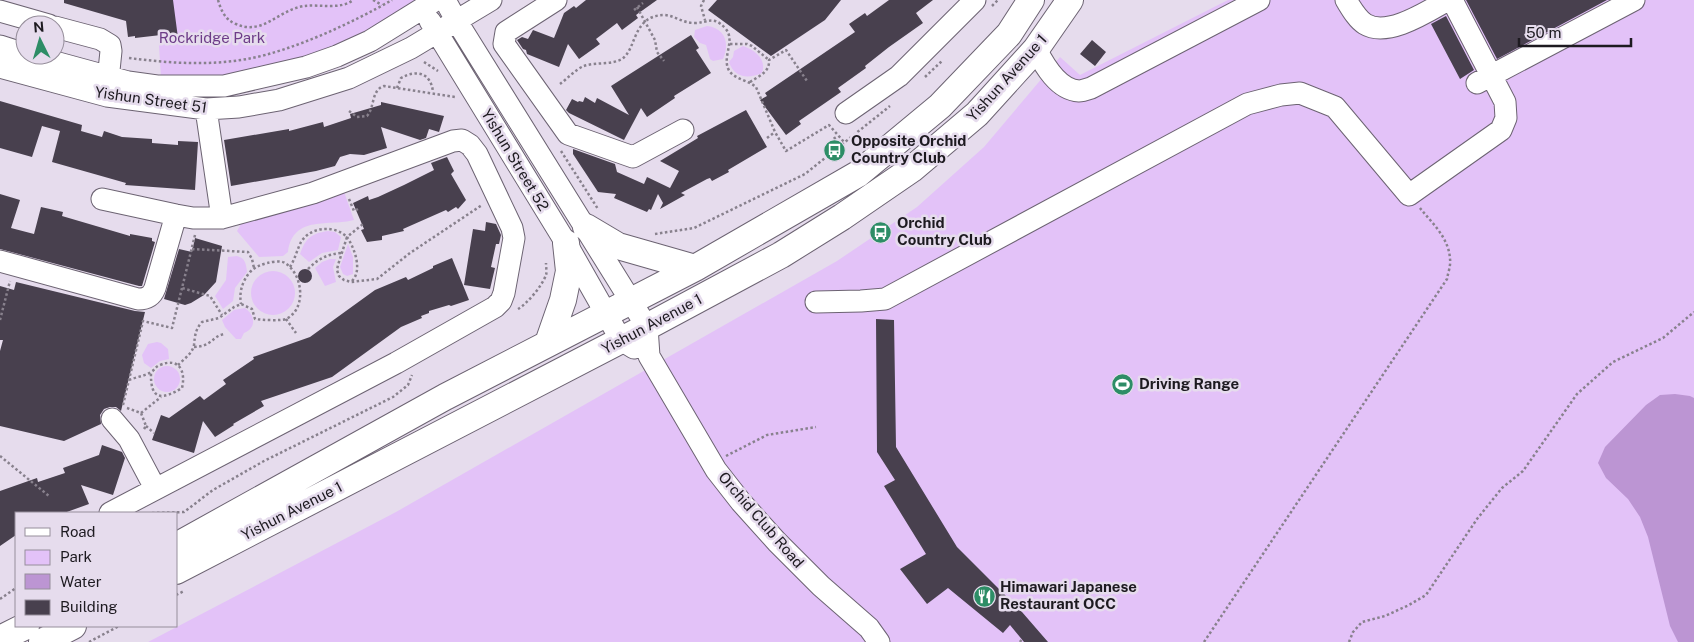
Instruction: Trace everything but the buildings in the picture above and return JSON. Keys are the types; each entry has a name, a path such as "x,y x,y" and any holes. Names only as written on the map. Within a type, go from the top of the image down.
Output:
{"main road":[{"name":"Yishun Avenue 1","path":"178,545 548,343 695,268 858,174 940,106 1009,34 1031,0"},
{"name":"Yishun Avenue 1","path":"178,571 647,327 780,255 842,217 912,169 977,114 1036,49 1070,0"},
{"path":"586,227 618,246 695,268"},
{"path":"548,343 563,300 569,271 566,243"},
{"path":"0,639 24,627"},
{"path":"42,642 71,627"}],"street":[{"name":"Yishun Street 52","path":"445,0 632,301"},
{"name":"Yishun Street 51","path":"0,67 108,86 206,109 239,106 279,100 349,78 410,48 491,0"},
{"path":"556,0 506,32 504,44 568,134 633,157 683,130"},
{"path":"1036,49 1054,77 1066,87 1079,91 1091,88 1260,0"},
{"path":"816,302 861,301 885,298 1247,104 1281,95 1300,93 1335,107 1409,195 1501,130 1506,118 1505,102 1484,79 1450,0 1402,24 1376,28 1365,24 1346,0"},
{"path":"1484,79 1634,0"},
{"name":"Yishun Street 52","path":"429,4 437,32 566,243 606,313"},
{"name":"Yishun Street 51","path":"54,65 108,86 224,86 306,67 338,56 370,41 429,4"},
{"path":"846,113 898,76 983,4"},
{"path":"3,8 22,15"},
{"path":"65,30 100,39 110,45 108,86"},
{"path":"0,46 15,51"},
{"path":"206,109 222,218"},
{"path":"470,145 497,131"},
{"path":"102,199 193,218 222,218 312,193 453,141 462,140 470,145 477,154 512,228 514,238 504,294 501,302 495,307 380,372 112,512"},
{"path":"7,263 138,299 144,299 149,297 155,288 176,215"},
{"name":"Orchid Club Road","path":"632,301 647,327 649,356 716,470 741,502 777,542 821,586 868,628 879,642"},
{"path":"606,313 621,340"},
{"name":"Orchid Club Road","path":"621,340 649,356"},
{"path":"117,412 155,488"}],"path":[{"path":"218,0 224,15 230,21 250,28 262,25 292,9 314,5 342,6 353,0"},
{"path":"373,0 382,5"},
{"path":"111,55 154,62 206,63 248,59 299,44 392,0"},
{"path":"704,0 701,6 705,20"},
{"path":"983,4 998,0"},
{"path":"634,10 643,4"},
{"path":"637,7 655,40 657,52 664,61"},
{"path":"560,84 583,66 620,60 625,56 634,36 645,22 653,17 664,15 693,23 705,20 715,21 723,26 730,36 726,59 729,70 738,77 750,82 760,92 775,132 786,150 829,126 845,142"},
{"path":"730,44 747,44 752,46 769,60 770,65 764,74 750,82"},
{"path":"769,60 786,50 807,82"},
{"path":"922,80 946,56"},
{"path":"423,61 440,71"},
{"path":"397,88 401,78 415,72 430,79 433,92"},
{"path":"349,111 357,117 367,116 372,111 376,91 379,87 433,92 455,97 450,88"},
{"path":"649,233 656,234 694,228 805,174 894,103"},
{"path":"767,138 775,132"},
{"path":"834,137 840,146"},
{"path":"362,224 347,237 337,270 344,280 351,282 377,279 410,253 496,195"},
{"path":"1204,642 1447,279 1451,261 1448,248 1440,232 1409,195"},
{"path":"290,267 302,241 324,228 334,229 347,237 354,246 357,267 355,278 351,282"},
{"path":"117,412 129,380 143,321 172,328 192,249 248,252 252,258 254,268"},
{"path":"308,269 324,256 342,253"},
{"path":"516,310 524,306 546,276 546,260"},
{"path":"273,262 284,262 290,267 301,287 301,296 295,312 286,319 255,319 252,309 241,304 239,294 245,278 254,268 273,262"},
{"path":"0,320 7,263"},
{"path":"182,288 210,296 222,315"},
{"path":"178,365 189,355 194,347 194,337 202,322 214,320 241,304"},
{"path":"1349,642 1353,632 1362,622 1385,616 1426,595 1477,519 1502,488 1524,471 1577,394 1613,362 1663,338 1694,312"},
{"path":"286,319 296,333"},
{"path":"194,347 207,345 218,335 224,334"},
{"path":"129,380 151,372 158,366 172,362 178,365 183,372 182,388 168,396 161,396 140,413"},
{"path":"178,512 184,512 213,490 264,461 392,397 408,386 413,371"},
{"path":"151,372 152,388 161,396"},
{"path":"146,426 154,433"},
{"path":"720,458 766,435 816,427"},
{"path":"0,456 49,496"},
{"path":"262,456 264,461"},
{"path":"0,598 15,589"},
{"path":"89,642 117,627"}],"green space":[{"name":"Rockridge Park","path":"156,0 421,0 325,52 221,78 161,77"},
{"path":"1228,0 1694,0 1694,642 148,642 396,512 837,261 917,207 984,147 1060,57 1080,75"},
{"path":"707,26 718,30 724,37 726,47 723,59 713,61 710,59 706,45 700,43 694,37 695,30"},
{"path":"743,46 759,56 763,63 762,73 742,76 731,67 729,62 733,57 734,51"},
{"path":"343,189 354,220 314,224 305,227 297,232 291,240 288,252 283,256 259,257 237,231 242,222"},
{"path":"328,231 335,232 341,237 338,250 322,253 309,262 300,254 304,244 313,235"},
{"path":"348,244 353,257 353,274 347,276 343,274 340,267"},
{"path":"237,256 245,261 247,272 235,288 233,301 223,309 215,296 226,280 228,257"},
{"path":"336,259 333,267 336,282 325,286 315,268 322,262"},
{"path":"273,271 285,275 291,281 295,293 291,305 285,311 273,315 261,311 255,305 251,293 255,281 261,275"},
{"path":"245,308 253,318 253,325 244,333 241,339 236,339 225,327 222,320 234,310"},
{"path":"157,342 168,349 169,359 160,361 151,368 144,363 142,355 148,344"},
{"path":"167,366 176,370 180,379 176,388 167,392 158,388 154,379 158,370"}],"water":[{"path":"1675,394 1694,398 1694,642 1678,642 1670,626 1648,537 1640,517 1628,499 1606,478 1598,463 1605,447 1646,405 1660,395"}],"place":[{"name":"Opposite Orchid Country Club","path":"835,150"},
{"name":"Orchid Country Club","path":"881,232"},
{"name":"Driving Range","path":"1123,384"},
{"name":"Himawari Japanese Restaurant OCC","path":"984,596"}]}
